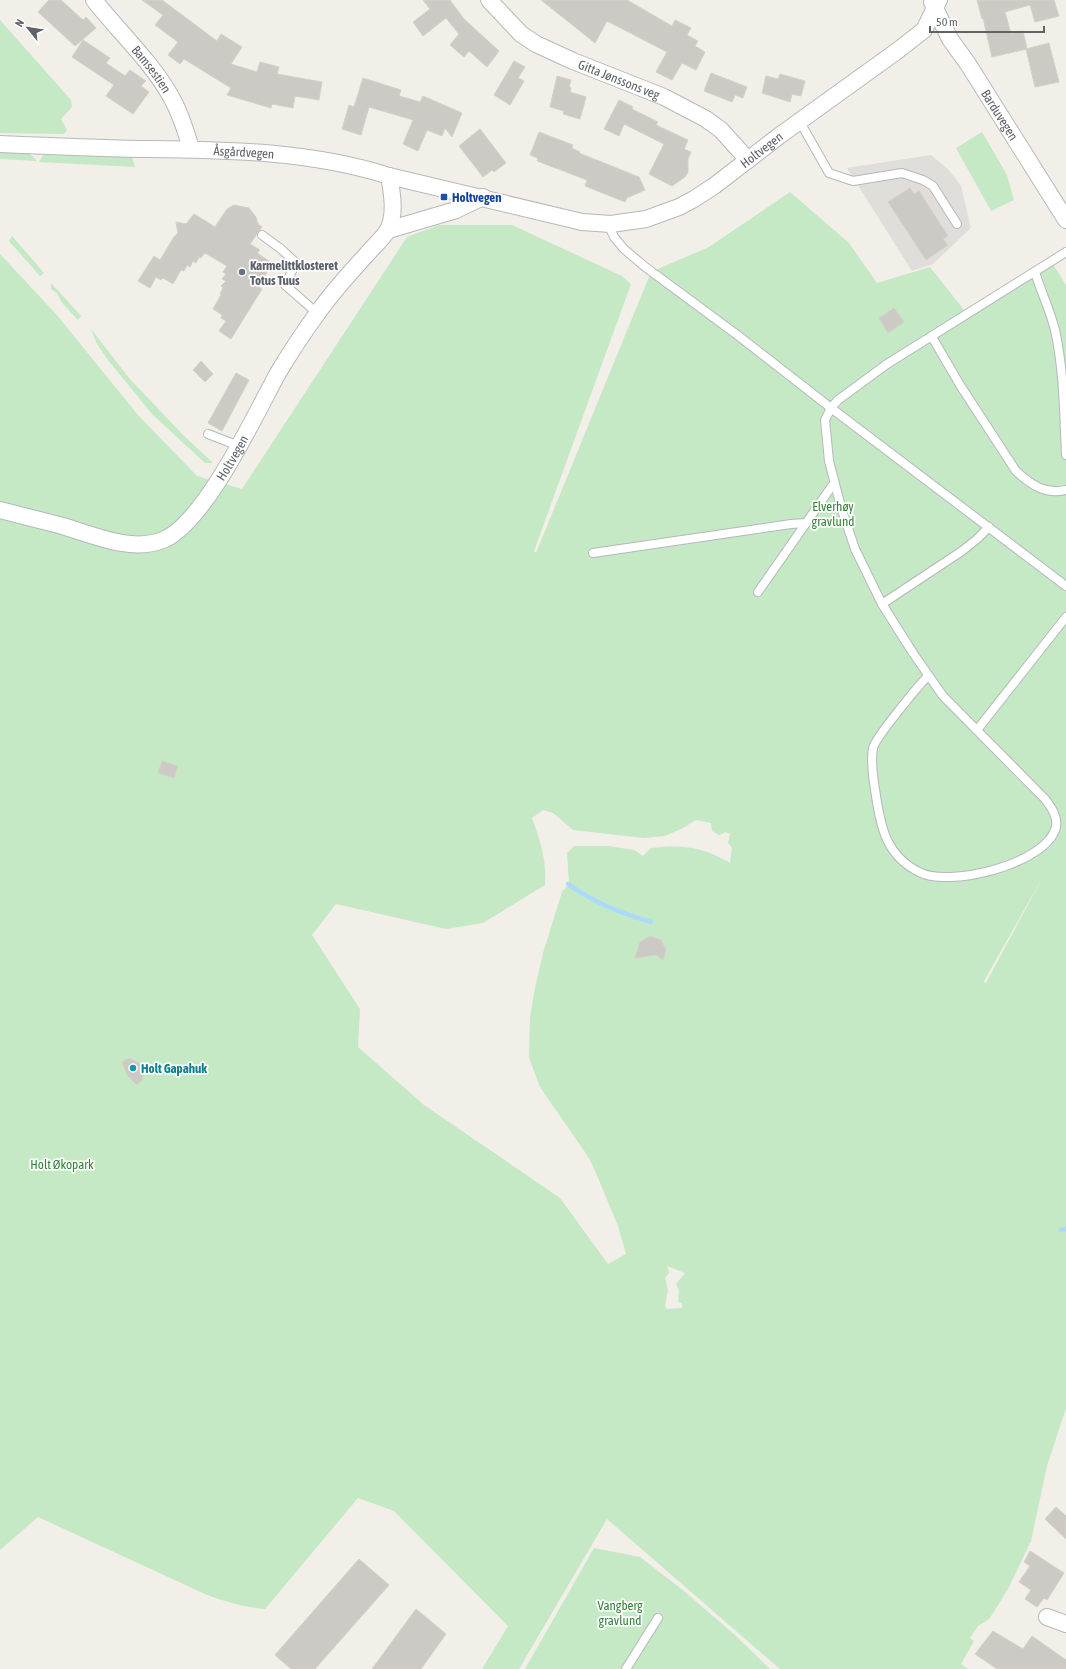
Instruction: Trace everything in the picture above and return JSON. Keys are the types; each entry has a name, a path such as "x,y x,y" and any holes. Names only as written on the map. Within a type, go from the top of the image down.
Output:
{"street":[{"name":"Bamsestien","path":"94,0 139,54 171,96 187,134 191,149"},
{"name":"Gitta Jønssons veg","path":"489,0 522,34 536,44 573,61 664,97 706,118 722,130 748,160"},
{"name":"Holtvegen","path":"482,197 582,222 608,224 646,219 679,207 714,186 924,30 935,3"},
{"name":"Barduvegen","path":"935,3 950,39 1060,196 1066,220"},
{"name":"Åsgårdvegen","path":"0,144 242,151 296,156 360,167 389,176 482,197"},
{"path":"389,176 392,210 388,230 456,210 482,197"},
{"name":"Holtvegen","path":"0,510 108,540 141,544 155,542 171,536 180,530 216,484 239,446 279,372 317,313 338,286 388,230"},
{"path":"1047,1617 1066,1624"}],"lane":[{"path":"800,122 829,173 853,181 902,173 923,180 933,186 957,224"},
{"path":"608,224 614,237 632,257 740,337 1066,586"},
{"path":"262,235 281,249 296,263 285,285 317,313"},
{"path":"928,676 912,693 873,748 876,794 884,834 892,847 903,860 913,869 925,875 938,878 957,877 1010,865 1035,851 1051,836 1056,827 1055,814 1045,799 956,710 928,676 882,604 855,549 834,484 827,451 824,423 825,416 831,408 847,393 887,364 1066,252"},
{"path":"1035,272 1051,318 1057,343 1063,402 1066,455"},
{"path":"932,336 960,385 1016,471 1029,483 1048,491 1055,492 1066,490"},
{"path":"208,434 239,446"},
{"path":"758,592 834,484"},
{"path":"593,552 806,523"},
{"path":"882,604 977,540 989,528"},
{"path":"977,730 1066,617"},
{"path":"626,1669 658,1618"}],"shaded area":[{"path":"931,155 948,169 961,186 971,228 933,264 912,271 847,168"}],"green space":[{"path":"0,20 71,100 72,107 61,119 67,130 64,134 0,133"},
{"path":"982,132 1007,175 1014,200 991,211 956,148"},
{"path":"0,153 29,153 37,161 0,159"},
{"path":"43,155 132,157 135,167 39,162"},
{"path":"790,192 849,243 877,283 930,267 964,310 1049,258 1066,285 1066,1408 1047,1466 1031,1541 1009,1587 997,1607 989,1619 978,1626 970,1638 974,1641 961,1664 968,1669 780,1669 607,1519 519,1669 482,1669 508,1626 394,1511 358,1498 265,1609 235,1604 205,1594 38,1517 0,1550 0,254 56,314 138,415 197,476 242,489 407,237 439,225 512,225 622,276 631,284 534,551 536,553 651,272 709,247","holes":["543,810 553,813 573,830 644,838 665,836 696,820 711,823 712,831 719,835 726,832 730,834 728,843 732,848 730,863 711,853 701,850 672,846 651,848 643,856 634,850 608,846 574,846 567,853 569,883 562,892 543,953 530,1017 529,1058 540,1087 589,1158 618,1226 626,1254 608,1264 560,1198 424,1105 358,1047 360,1009 312,935 336,904 446,929 483,923 545,885 544,859 532,818","1045,873 986,983 986,984 984,981","667,1266 685,1273 676,1284 679,1290 678,1301 682,1304 682,1308 667,1309 665,1306 668,1290 665,1278 669,1273"]},
{"path":"12,236 44,273 40,276 9,241"},
{"path":"51,283 81,316 78,320 63,304 57,293 51,289"},
{"path":"91,329 129,378 183,435 213,463 205,463 152,414 108,360 97,344"},
{"name":"Vangberg gravlund","path":"594,1548 640,1557 684,1591 736,1636 770,1669 525,1669"}],"building":[{"path":"49,0 61,0 83,20 86,17 96,28 75,46 38,12"},
{"path":"142,0 162,0 217,41 221,34 242,47 231,64 257,72 260,62 279,67 277,74 322,82 319,100 295,96 293,108 272,104 271,108 227,95 231,88 184,59 180,64 168,55 178,42 155,25 163,15"},
{"path":"423,0 450,0 464,19 499,51 487,67 469,51 464,57 450,45 459,34 446,18 423,36 413,22 430,9"},
{"path":"541,0 627,0 672,26 675,20 691,28 687,35 698,41 695,46 705,52 696,70 682,63 672,80 656,72 667,52 607,21 595,43"},
{"path":"977,0 1054,0 1059,16 1035,22 1030,5 1005,12 1011,34 1023,31 1027,49 992,57 983,18 982,19"},
{"path":"83,40 110,58 106,63 125,76 130,70 146,81 141,86 149,92 133,114 106,96 114,85 72,57"},
{"path":"1049,43 1059,82 1035,87 1026,49"},
{"path":"514,61 525,67 518,78 524,81 510,105 494,95"},
{"path":"711,73 747,87 743,98 735,95 732,102 704,91"},
{"path":"780,74 805,81 801,96 792,94 790,102 762,93 766,76 778,79"},
{"path":"557,76 571,80 569,87 571,88 570,92 586,97 580,119 563,114 564,111 550,107"},
{"path":"363,78 401,90 399,96 420,102 423,96 462,113 452,137 445,128 442,136 427,130 418,151 403,144 413,120 369,107 361,135 342,129 349,105 354,107"},
{"path":"619,100 633,107 632,109 658,122 656,125 688,140 684,149 691,152 688,159 688,172 685,177 672,186 649,174 664,144 624,124 619,136 604,129"},
{"path":"480,129 506,163 494,172 492,170 483,177 459,146"},
{"path":"539,132 573,145 572,148 580,152 579,153 639,177 645,190 627,198 625,202 585,186 587,180 537,161 538,158 530,155"},
{"path":"910,188 914,194 919,191 948,236 943,239 948,245 926,260 888,202"},
{"name":"Karmelittklosteret Totus Tuus","path":"234,205 249,208 256,217 258,224 262,227 250,244 260,250 257,253 272,263 259,287 262,289 231,339 219,331 226,321 221,318 222,315 213,309 221,295 220,294 223,288 221,286 226,281 222,279 226,274 223,272 227,266 205,253 201,258 199,257 196,263 193,261 190,267 187,265 184,271 181,270 173,284 163,278 161,280 156,277 150,288 138,281 154,256 160,260 178,233 176,222 186,224 194,214 215,227 227,209"},
{"path":"894,308 904,322 888,333 879,318"},
{"path":"201,361 213,374 205,382 193,370"},
{"path":"236,373 249,380 222,431 208,423"},
{"path":"162,761 178,766 174,778 158,773"},
{"path":"650,936 661,940 666,950 663,960 656,955 635,958 640,942"},
{"name":"Holt Gapahuk","path":"129,1058 141,1064 144,1072 142,1080 137,1085 127,1075 122,1062"},
{"path":"1056,1507 1066,1516 1066,1539 1045,1519"},
{"path":"1030,1551 1064,1573 1047,1600 1044,1598 1037,1607 1025,1599 1031,1590 1019,1582 1030,1566 1024,1562"},
{"path":"359,1559 389,1585 315,1669 291,1669 275,1655"},
{"path":"416,1609 446,1634 421,1669 372,1669"},
{"path":"993,1631 1023,1649 1032,1636 1066,1660 1066,1669 997,1669 975,1654"}],"waterway":[{"path":"568,884 588,897 608,907 651,922"},
{"path":"1061,1230 1066,1229"}],"place":[{"name":"Holtvegen","path":"444,197"},
{"name":"Karmelittklosteret Totus Tuus","path":"242,272"},
{"name":"Holt Gapahuk","path":"133,1068"}],"park label":[{"name":"Elverhøy gravlund","path":"833,514"},
{"name":"Holt Økopark","path":"62,1164"}]}
